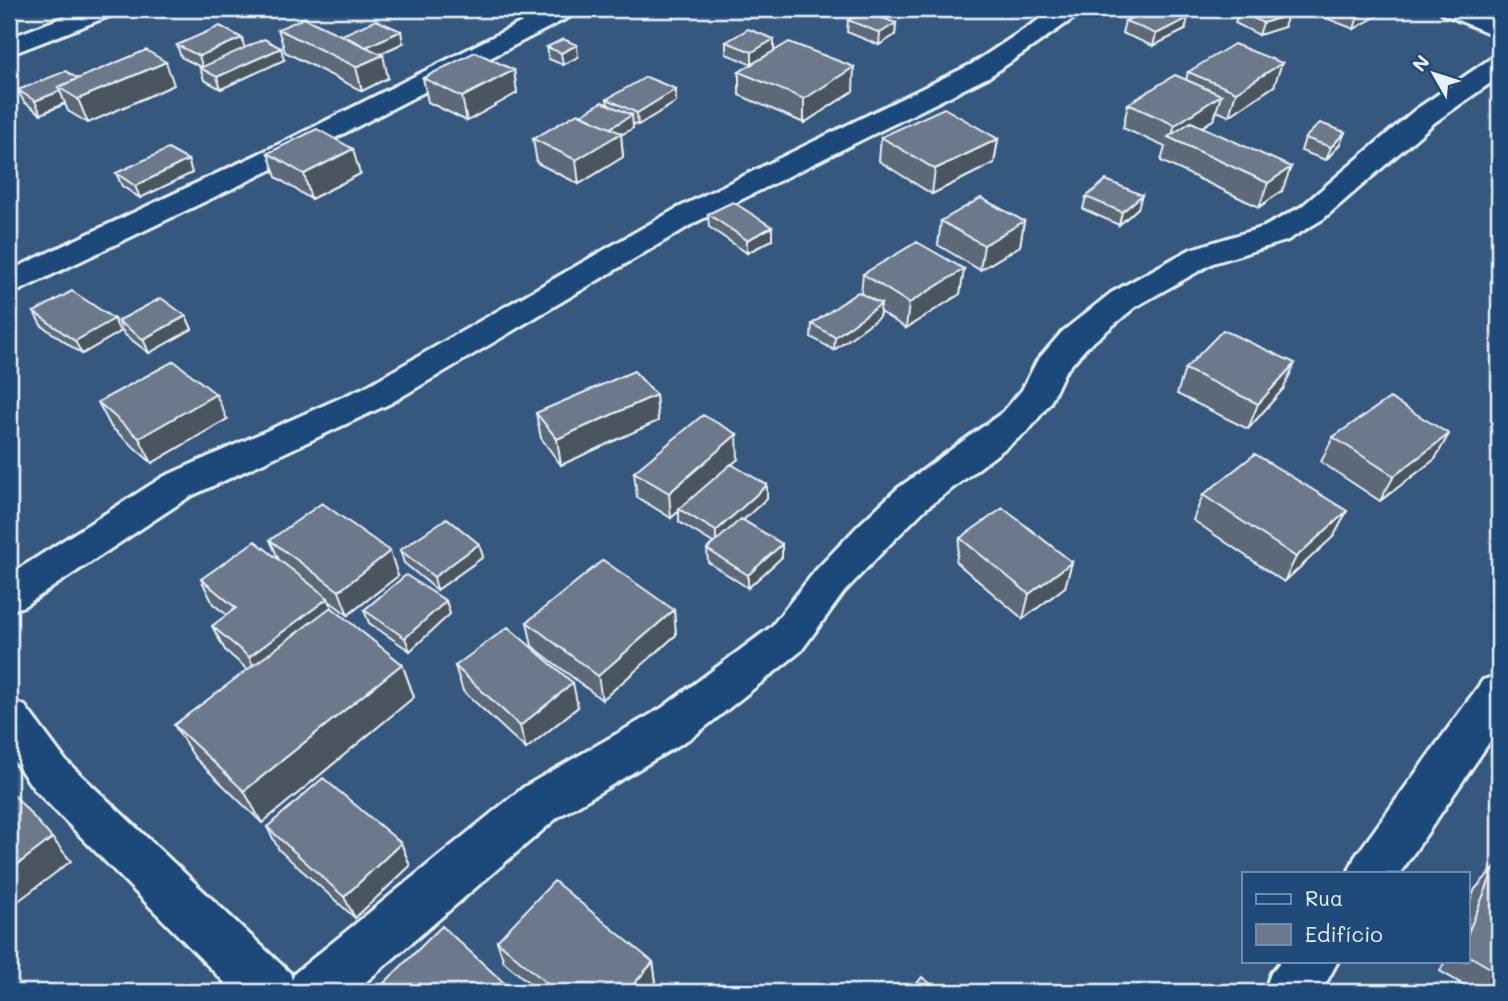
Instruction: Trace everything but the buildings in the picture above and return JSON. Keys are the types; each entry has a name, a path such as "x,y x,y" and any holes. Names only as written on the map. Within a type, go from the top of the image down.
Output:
{"street":[{"path":"9,47 106,9"},
{"path":"9,283 294,148 566,9"},
{"path":"9,595 176,487 378,395 685,216 981,70 1071,9"},
{"path":"1452,9 1499,30"},
{"path":"314,992 541,802 678,722 786,639 830,580 872,537 911,499 1016,421 1037,395 1049,369 1074,340 1123,299 1202,256 1275,234 1312,213 1425,116 1499,65"},
{"path":"1373,872 1499,693"},
{"path":"9,719 50,775 271,992"},
{"path":"1290,992 1311,962"}]}
